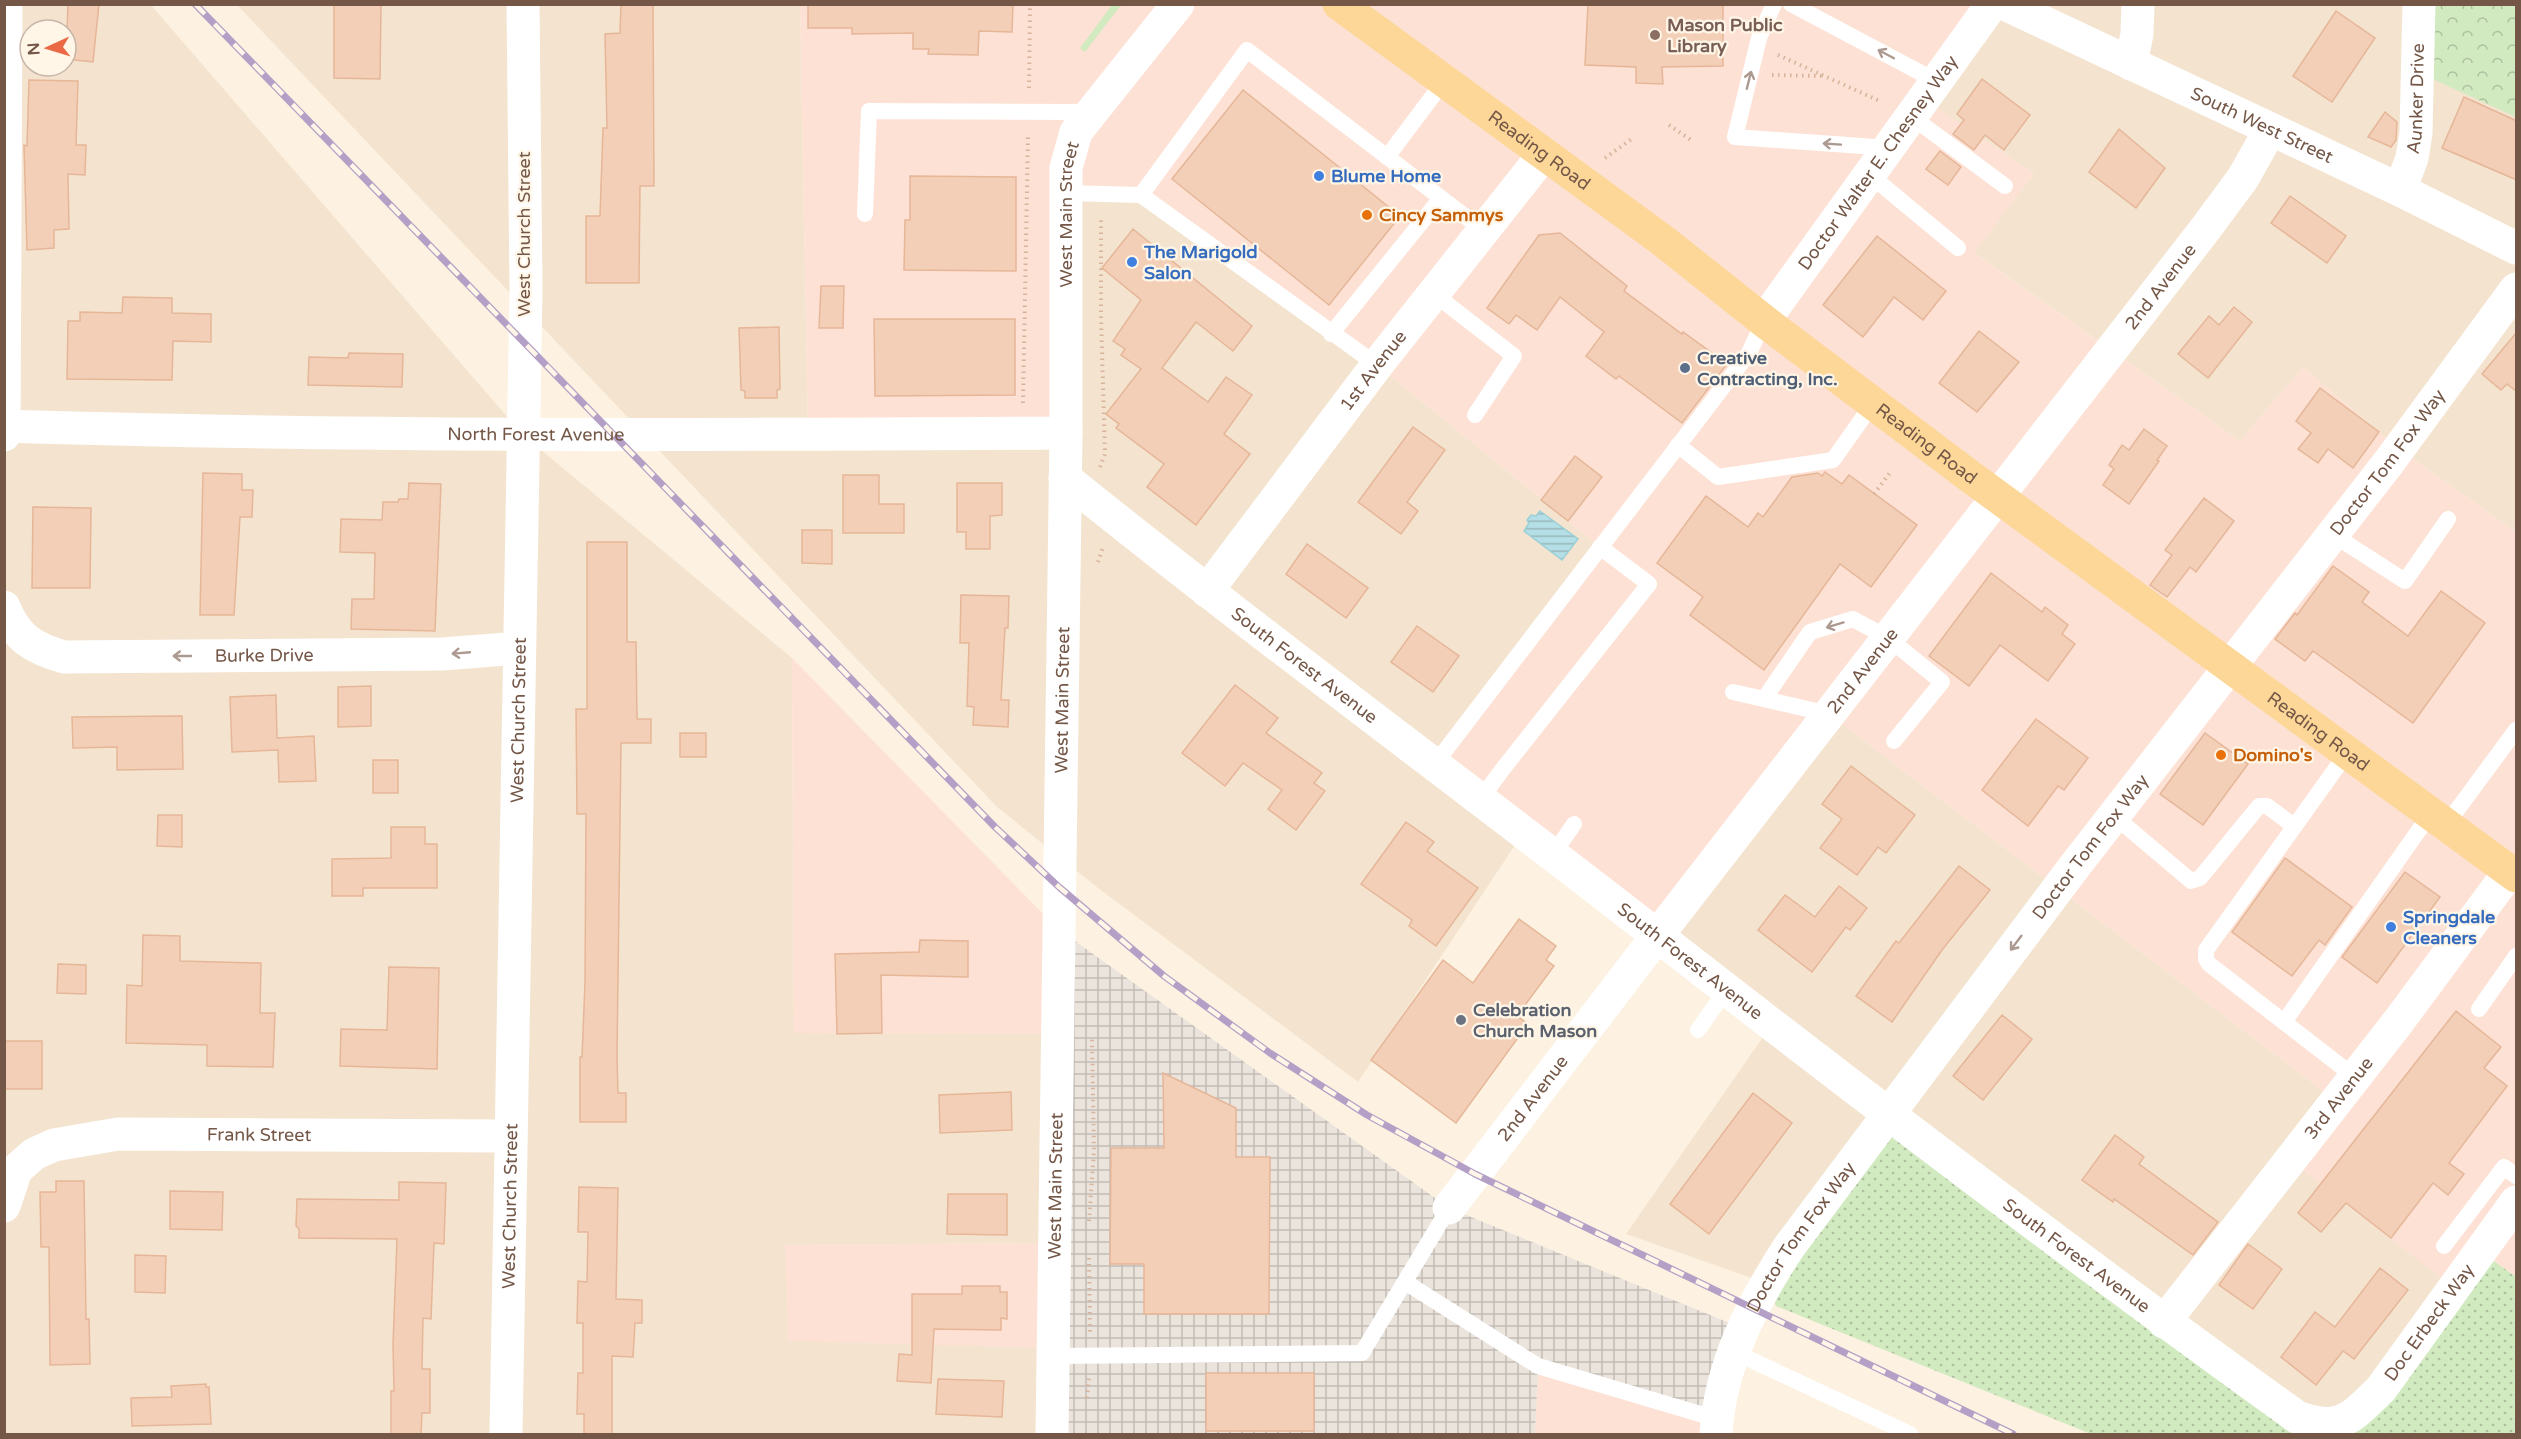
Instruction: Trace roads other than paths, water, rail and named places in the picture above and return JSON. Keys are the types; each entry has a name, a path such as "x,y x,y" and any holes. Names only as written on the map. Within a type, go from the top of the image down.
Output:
{"main road":[{"name":"Reading Road","path":"1339,4 1662,240 1764,321 2230,668 2513,874"}],"street":[{"path":"4,435 6,4"},
{"name":"West Church Street","path":"506,1434 525,289 523,4"},
{"name":"West Main Street","path":"1052,1434 1066,433 1066,168 1076,132 1178,4"},
{"name":"Doctor Walter E. Chesney Way","path":"1764,321 1890,148 1900,111 1938,82 1992,4"},
{"name":"South West Street","path":"2005,4 2400,190 2517,248"},
{"path":"2132,64 2137,34 2138,4"},
{"name":"Aunker Drive","path":"2400,190 2412,158 2416,133 2419,4"},
{"name":"2nd Avenue","path":"1449,1208 2206,228 2243,178 2270,130"},
{"name":"1st Avenue","path":"1207,591 1377,365 1544,154"},
{"name":"Doctor Tom Fox Way","path":"1716,1427 1726,1372 1734,1352 1752,1308 1789,1247 2108,822 2413,430 2517,289"},
{"name":"North Forest Avenue","path":"5,426 164,431 522,434 1066,433"},
{"name":"South Forest Avenue","path":"1065,478 1207,591 1552,856 2164,1322 2297,1417 2317,1424 2326,1424"},
{"name":"Burke Drive","path":"11,619 39,650 64,657 442,654 519,648"},
{"name":"3rd Avenue","path":"2164,1322 2513,874"},
{"name":"Frank Street","path":"4,1206 16,1170 34,1154 54,1145 118,1134 511,1136"},
{"name":"Doc Erbeck Way","path":"2326,1424 2339,1422 2357,1413 2381,1389 2517,1202"}],"lane":[{"path":"1774,4 1759,38 1735,137 1890,148"},
{"path":"1791,4 1938,82"},
{"path":"1141,195 1246,50 1483,230"},
{"path":"1387,157 1444,81"},
{"path":"865,214 869,111 1092,112"},
{"path":"1900,111 2005,186"},
{"path":"1870,176 1958,248"},
{"path":"1066,193 1141,195 1377,365"},
{"path":"1331,334 1441,198"},
{"path":"1433,293 1514,356 1475,415"},
{"path":"1434,765 1749,352 1764,321"},
{"path":"1678,446 1718,477 1833,460 1874,402"},
{"path":"2332,534 2405,581 2448,519"},
{"path":"1480,800 1649,585 1600,547"},
{"path":"1764,699 1810,632 1853,619 1888,638 1942,682 1894,741"},
{"path":"1733,692 1829,714"},
{"path":"2284,1022 2438,819 2517,730"},
{"path":"2347,753 2205,950 2206,959 2210,964 2355,1077"},
{"path":"2108,822 2191,881 2200,878 2259,806 2267,806 2294,826"},
{"path":"1552,856 1574,824"},
{"path":"2479,1009 2517,956"},
{"path":"1698,1030 1727,989"},
{"path":"2444,1246 2504,1167 2517,1176"},
{"path":"1054,1356 1362,1353 1449,1208"},
{"path":"1405,1282 1538,1366 1716,1427"},
{"path":"1734,1352 1910,1434"}],"water":[{"path":"1540,511 1578,539 1562,560 1524,531 1531,515 1536,516"}],"railway":[{"path":"195,4 995,827 1059,887 1164,976 1270,1053 1367,1115 1475,1174 2013,1434"}],"place":[{"name":"Mason Public Library","path":"1655,35"},
{"name":"Blume Home","path":"1319,176"},
{"name":"Cincy Sammys","path":"1367,215"},
{"name":"The Marigold Salon","path":"1132,262"},
{"name":"Creative Contracting, Inc.","path":"1685,368"},
{"name":"Domino's","path":"2221,755"},
{"name":"Springdale Cleaners","path":"2391,927"},
{"name":"Celebration Church Mason","path":"1461,1020"}]}
